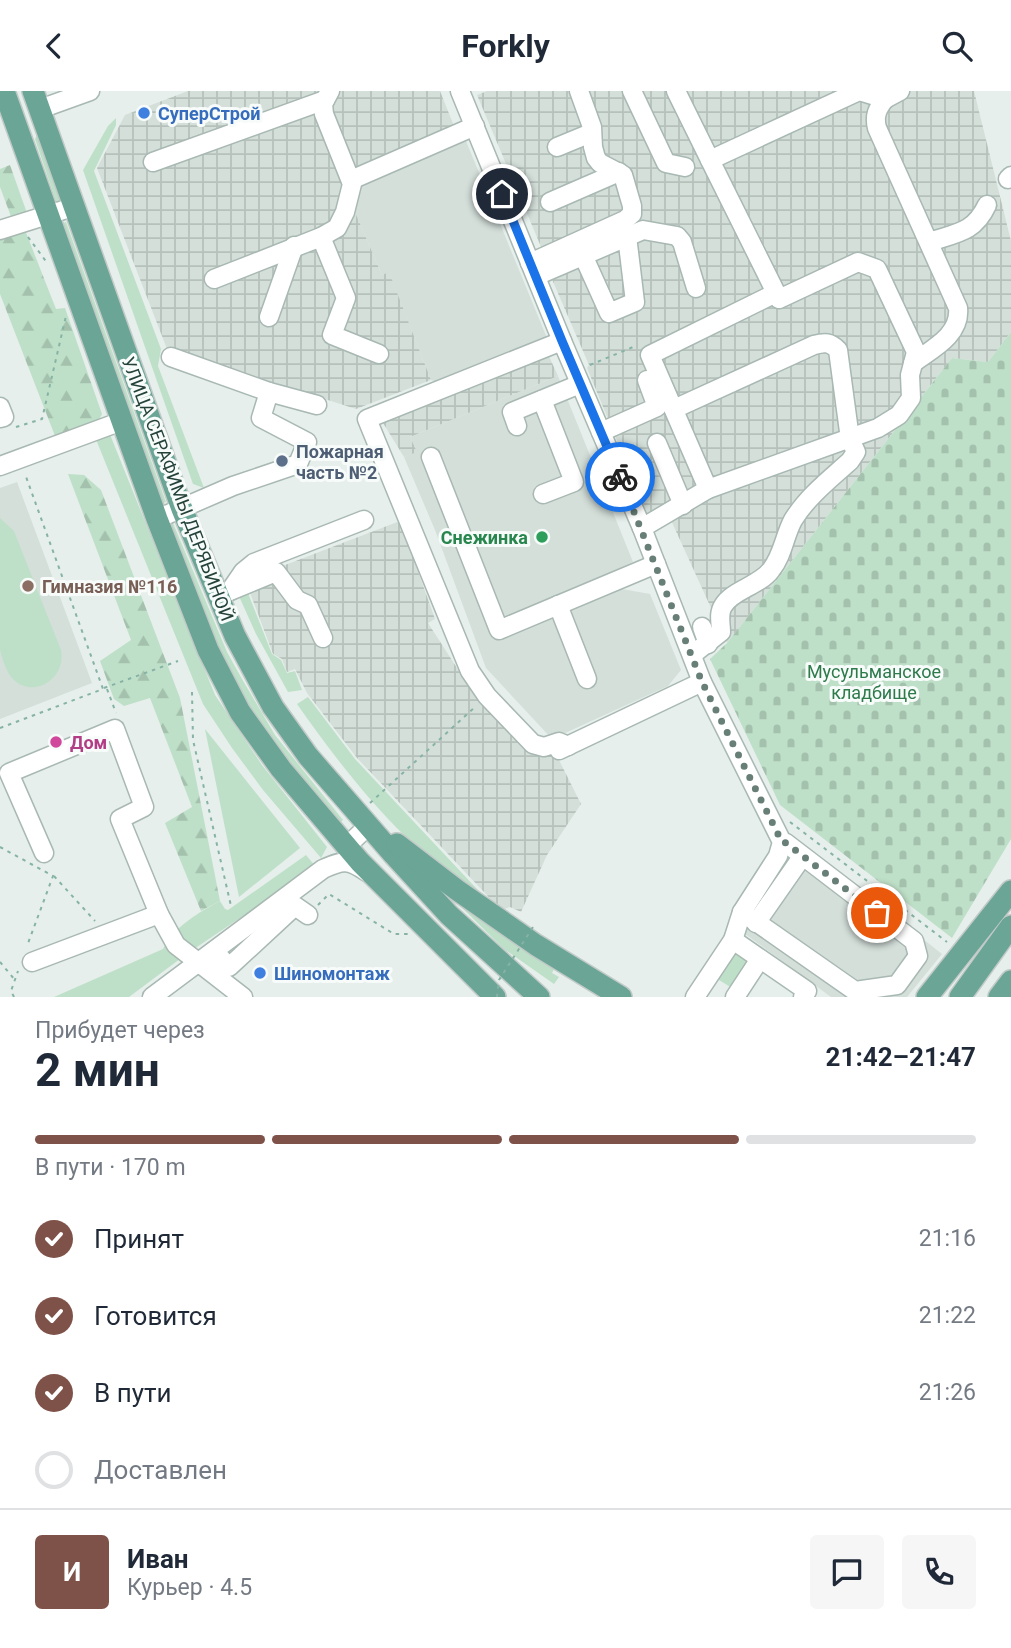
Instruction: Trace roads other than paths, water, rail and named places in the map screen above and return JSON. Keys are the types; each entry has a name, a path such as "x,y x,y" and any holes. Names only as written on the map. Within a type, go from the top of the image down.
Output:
{"main road":[{"name":"УЛИЦА СЕРАФИМЫ ДЕРЯБИНОЙ","path":"4,91 8,123 48,215 157,519 208,650 240,712 327,824 375,877 496,997"},
{"name":"УЛИЦА СЕРАФИМЫ ДЕРЯБИНОЙ","path":"37,100 181,509 224,593 234,636 273,707 308,756 369,820 449,915 539,997"},
{"path":"8,123 37,100"},
{"path":"369,820 457,890 537,945 621,997"},
{"path":"927,997 1011,891"},
{"path":"960,997 1011,926"},
{"path":"999,997 1011,981"}],"street":[{"path":"37,100 90,91"},
{"path":"533,270 632,214 623,175 596,158 592,127 579,91"},
{"path":"632,91 666,163 685,167"},
{"path":"642,528 708,489 850,439 878,428 900,415 911,398 911,375 916,352 877,269 858,261 779,299 676,91"},
{"path":"710,160 859,91 892,95"},
{"path":"464,92 533,270 642,528 702,682 782,842 914,941 918,956 897,985 855,991 749,918"},
{"path":"153,162 327,95"},
{"path":"214,279 321,237 337,228 345,212 352,184 324,114 327,95"},
{"path":"892,95 878,108 875,119 877,128 955,299 959,318 950,334 913,363"},
{"path":"351,180 475,126"},
{"path":"557,147 591,133"},
{"path":"550,202 619,172"},
{"path":"929,242 967,229 980,221 986,205"},
{"path":"3,229 73,207"},
{"path":"533,270 583,255 643,230 677,236 682,241 696,288"},
{"path":"583,255 609,313 635,302 627,236"},
{"path":"321,237 346,298 332,335 379,354"},
{"path":"269,317 294,246"},
{"path":"708,489 650,355 776,293"},
{"path":"562,341 367,419 470,671 487,696 533,744 544,747 559,742 561,749 702,682"},
{"path":"674,409 825,342 838,350 850,439 855,448 855,456 798,512 771,571 726,602 720,614 721,632 705,636 692,655"},
{"path":"171,357 269,392 317,405"},
{"path":"601,432 657,407 647,380"},
{"path":"517,426 512,412 580,384"},
{"path":"157,519 225,489 298,464 307,442 261,418 269,392"},
{"path":"542,400 574,482 544,494"},
{"path":"0,466 122,421"},
{"path":"657,443 683,505"},
{"path":"431,457 499,630 618,579 634,583 656,564"},
{"path":"224,593 254,563 364,520"},
{"path":"224,593 276,572 296,600 309,605 323,638"},
{"path":"558,605 587,678"},
{"path":"44,853 4,775 115,729 144,807 120,819 159,914 176,945 243,997"},
{"path":"347,846 369,820"},
{"path":"323,869 332,845 327,824"},
{"path":"749,918 782,842"},
{"path":"695,997 749,918 802,856"},
{"path":"152,997 323,869 340,861 351,862 375,877"},
{"path":"215,951 229,967 295,906 308,915"},
{"path":"26,961 159,914"},
{"path":"733,940 807,991 803,997"},
{"path":"706,981 733,997 760,959"}],"place":[{"name":"СуперСтрой","path":"144,113"},
{"name":"Пожарная часть №2","path":"282,461"},
{"name":"Снежинка","path":"542,537"},
{"name":"Гимназия №116","path":"28,586"},
{"name":"Дом","path":"56,742"},
{"name":"Шиномонтаж","path":"260,973"}],"park label":[{"name":"Мусульманское кладбище","path":"874,682"}]}
